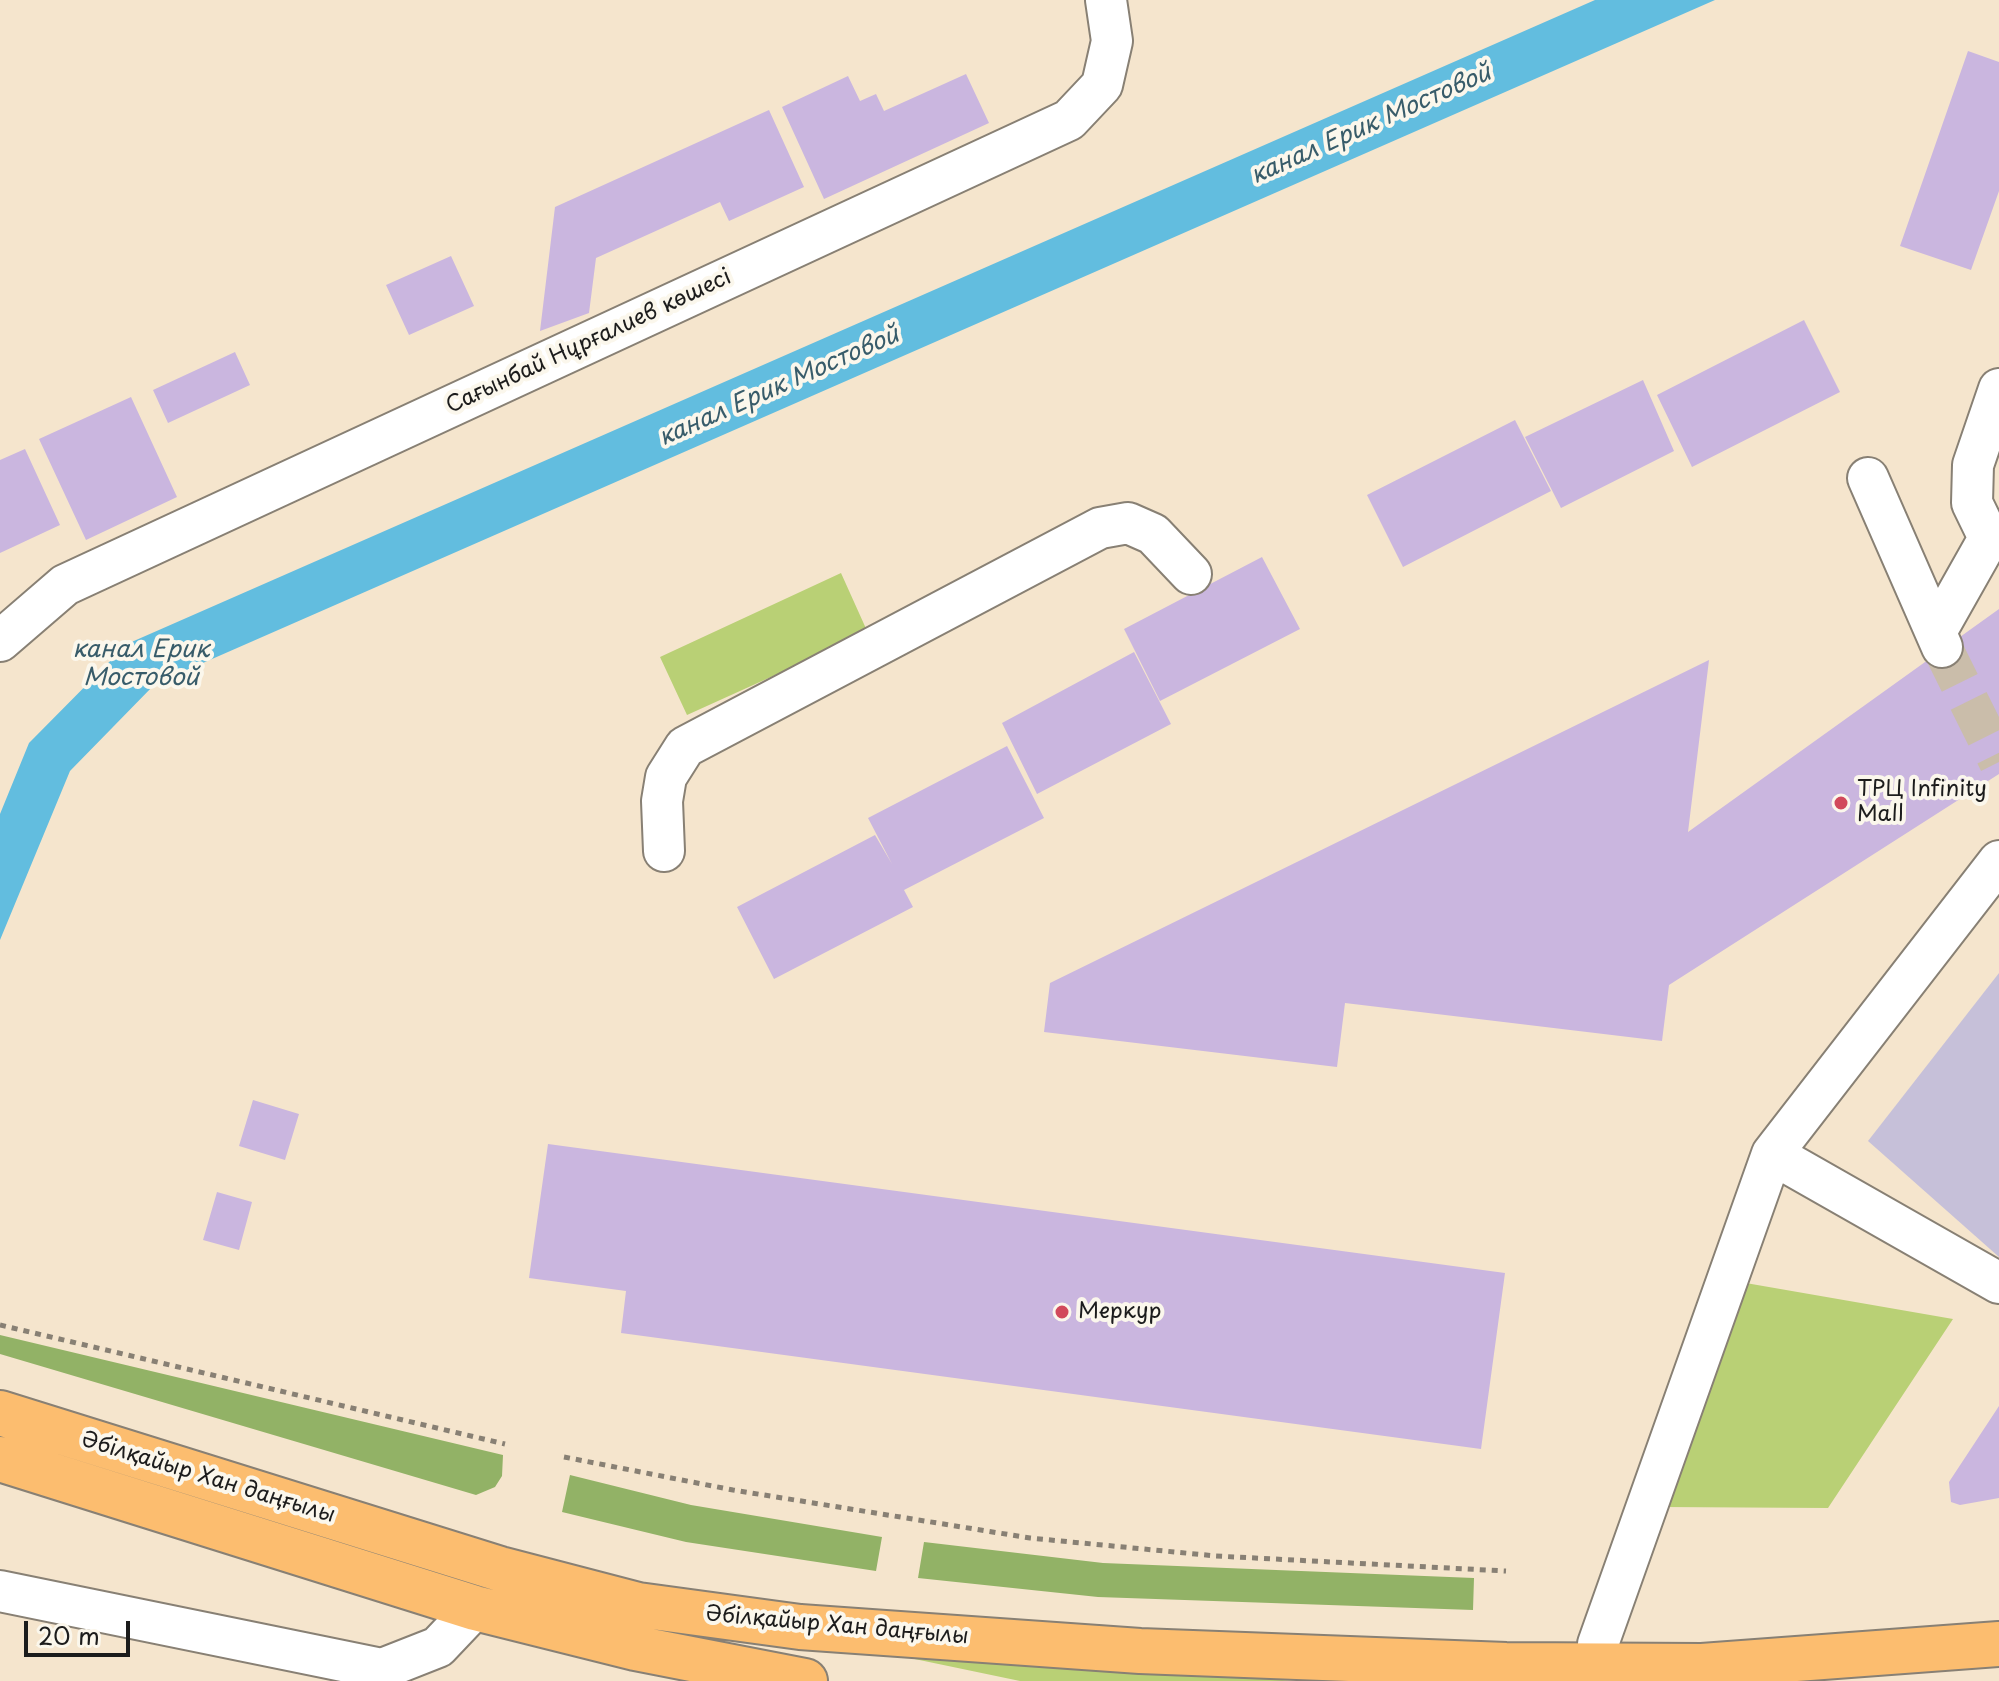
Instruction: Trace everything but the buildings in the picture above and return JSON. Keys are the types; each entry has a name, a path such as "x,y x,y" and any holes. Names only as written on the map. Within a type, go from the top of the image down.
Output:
{"main road":[{"name":"Әбілқайыр Хан даңғылы","path":"0,1413 500,1569 638,1605 816,1628 1140,1651 1339,1670 1695,1674 1999,1644"},
{"name":"Әбілқайыр Хан даңғылы","path":"0,1459 475,1608 635,1648 805,1681"}],"street":[{"name":"Сағынбай Нұрғалиев көшесі","path":"0,641 65,585 1069,120 1102,85 1112,41 1106,0"},
{"path":"1868,478 1939,639 1996,536 1972,503 1973,465 1999,389"},
{"path":"664,851 662,801 666,777 685,747 1100,528 1128,523 1153,534 1191,574"},
{"path":"1597,1673 1598,1644 1772,1154 1999,861"},
{"path":"1772,1154 1999,1283"},
{"path":"0,1591 382,1669 438,1647 475,1608"}],"path":[{"path":"0,1325 505,1444"},
{"path":"564,1457 748,1493 1030,1538 1216,1556 1506,1571"}],"shaded area":[{"path":"1999,973 1999,1257 1868,1141"}],"green space":[{"path":"841,573 868,633 687,715 660,657"},
{"path":"1740,1282 1953,1319 1828,1508 1662,1507"},
{"path":"0,1335 503,1455 502,1476 495,1487 476,1495 0,1354"},
{"path":"570,1475 691,1505 882,1537 876,1571 686,1542 562,1512"},
{"path":"924,1542 1103,1563 1474,1578 1473,1610 1098,1597 918,1578"},
{"path":"814,1638 1293,1681 1020,1681"}],"water":[{"name":"канал Ерик Мостовой","path":"1595,0 1715,0 155,684 70,771 0,940 0,814 29,743 127,644"}],"tunnel":[{"path":"1942,647 1999,762"}],"place":[{"name":"ТРЦ Infinity Mall","path":"1841,803"},
{"name":"Меркур","path":"1062,1312"}]}
